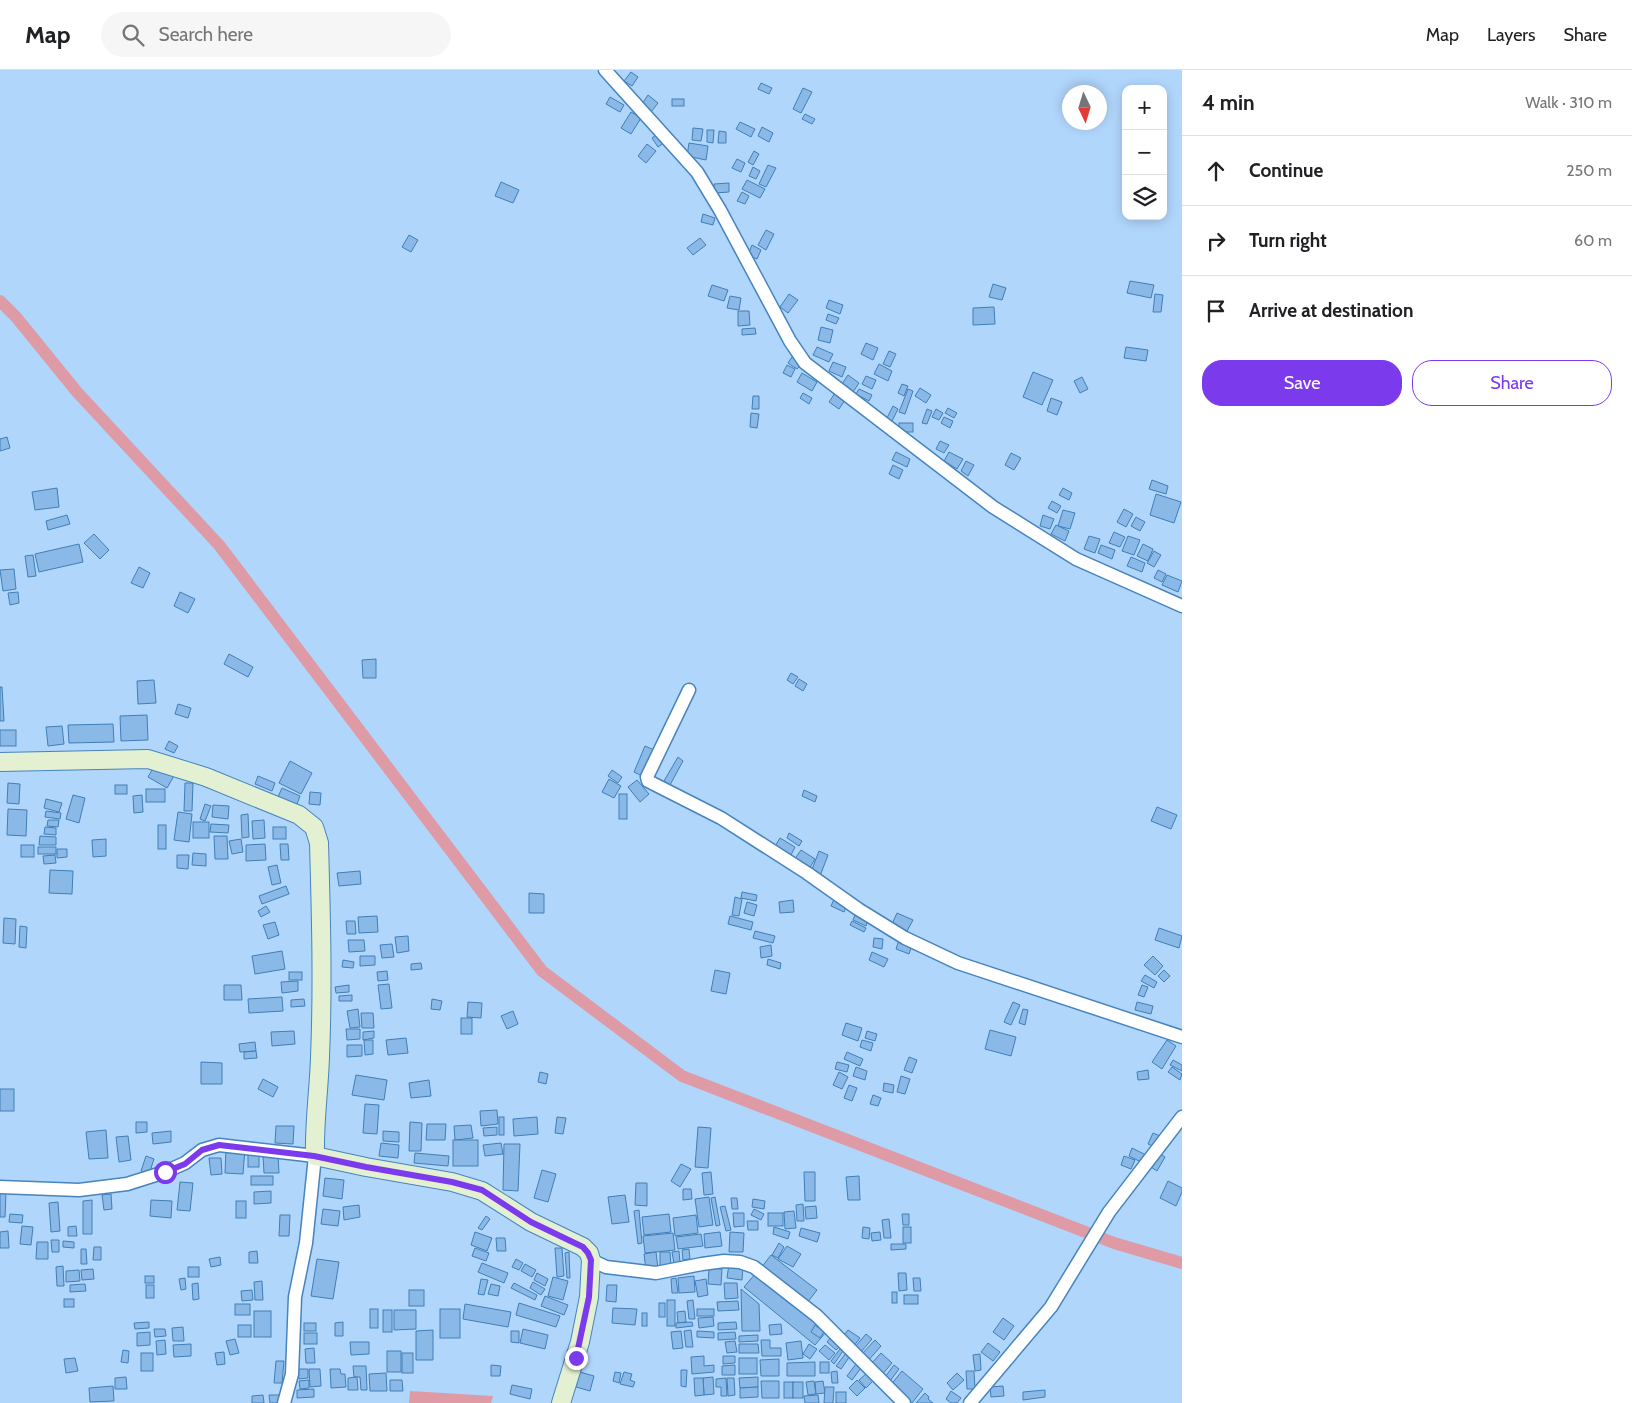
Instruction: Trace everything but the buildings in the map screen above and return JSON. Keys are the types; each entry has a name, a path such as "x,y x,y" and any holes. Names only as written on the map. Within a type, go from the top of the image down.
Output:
{"main road":[{"path":"0,762 148,759 206,777 299,815 314,827 319,843 322,962 320,1059 315,1111 314,1156 452,1182 482,1190 531,1222 583,1247 591,1260 589,1297 580,1342 561,1403"}],"street":[{"path":"605,70 697,172 720,210 790,341 805,363 992,507 1076,559 1182,606"},
{"path":"690,690 647,777 648,781 721,818 905,938 958,964 1182,1037"},
{"path":"970,1403 1051,1306 1108,1212 1182,1117"},
{"path":"0,1187 79,1190 128,1184 185,1164 202,1150 219,1145 314,1156 306,1243 295,1297 292,1374 284,1403"},
{"path":"591,1260 606,1267 656,1273 724,1261 740,1262 754,1267 817,1316 904,1403"}],"shaded area":[{"path":"410,1391 493,1396 491,1403 409,1403"}],"waterway":[{"path":"0,301 16,317 77,392 219,545 542,971 682,1076 1114,1243 1182,1263"}],"route":[{"path":"165,1172 185,1164 202,1150 219,1145 314,1156 452,1182 482,1190 531,1222 583,1247 588,1253 591,1260 589,1297 576,1358"}]}
